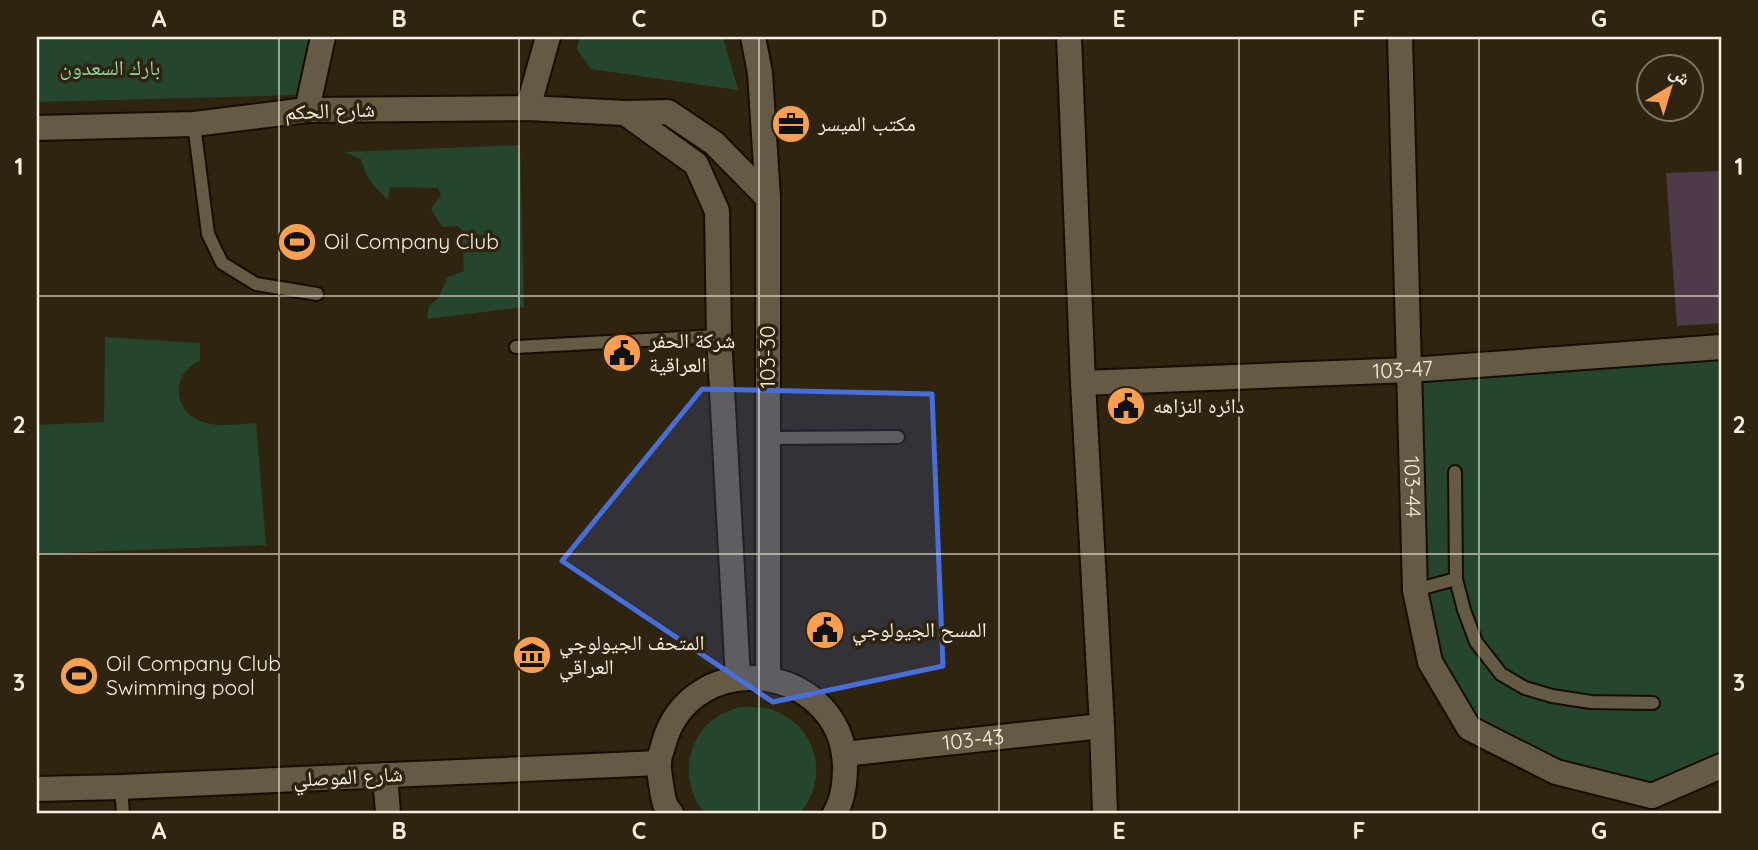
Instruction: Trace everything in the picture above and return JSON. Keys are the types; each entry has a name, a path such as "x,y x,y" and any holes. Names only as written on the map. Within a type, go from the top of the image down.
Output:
{"street":[{"path":"307,110 323,37"},
{"path":"528,108 548,37"},
{"name":"103-30","path":"753,37 760,73 768,198 768,678"},
{"path":"1069,37 1105,813"},
{"name":"103-44","path":"1400,37 1415,590 1430,662 1469,728 1556,772 1653,805"},
{"name":"شارع الحكم","path":"37,128 194,124 307,110 528,108 625,113 668,112 714,144 768,198"},
{"path":"625,113 696,164 717,211 719,336 738,678"},
{"name":"103-47","path":"1083,383 1410,370 1721,347"},
{"path":"671,813 665,805 659,763 666,732 683,706 708,688 738,678 768,678 795,687 818,704 835,727 844,754 845,782 835,813"},
{"name":"103-43","path":"844,754 1102,726"},
{"name":"شارع الموصلي","path":"37,789 659,763"},
{"path":"1653,805 1721,766"},
{"path":"385,775 388,813"}],"lane":[{"path":"194,124 208,234 222,263 256,284 317,294"},
{"path":"516,347 719,336"},
{"path":"768,438 898,437"},
{"path":"1455,472 1456,579 1476,642 1501,674 1525,688 1552,696 1591,702 1653,703"},
{"path":"1415,590 1456,579"},
{"path":"121,787 123,813"}],"highlighted area":[{"path":"702,389 932,394 943,666 773,702 562,561"}],"green space":[{"name":"بارك السعدون","path":"37,37 309,37 298,95 37,102"},
{"path":"580,37 723,37 738,90 591,69 577,49"},
{"path":"520,145 524,307 427,319 429,306 438,298 448,277 464,271 462,231 458,226 442,227 431,209 441,195 438,188 390,187 388,200 371,182 361,159 344,152"},
{"path":"105,337 200,343 200,361 184,374 180,382 180,400 184,408 200,421 228,425 256,423 266,545 37,554 37,425 104,422"},
{"path":"1721,355 1721,766 1652,796 1470,743 1415,590 1410,370"},
{"path":"739,707 777,711 795,723 812,746 816,773 814,787 809,801 800,813 705,813 697,801 691,789 689,762 698,736 720,715"}],"building":[{"path":"1721,171 1721,323 1677,326 1666,173"}],"place":[{"name":"مكتب الميسر","path":"791,124"},
{"name":"Oil Company Club","path":"297,242"},
{"name":"شركة الحفر العراقية","path":"622,353"},
{"name":"دائره النزاهه","path":"1126,406"},
{"name":"المسح الجيولوجي","path":"825,630"},
{"name":"المتحف الجيولوجي العراقي","path":"532,655"},
{"name":"Oil Company Club Swimming pool","path":"79,676"}]}
